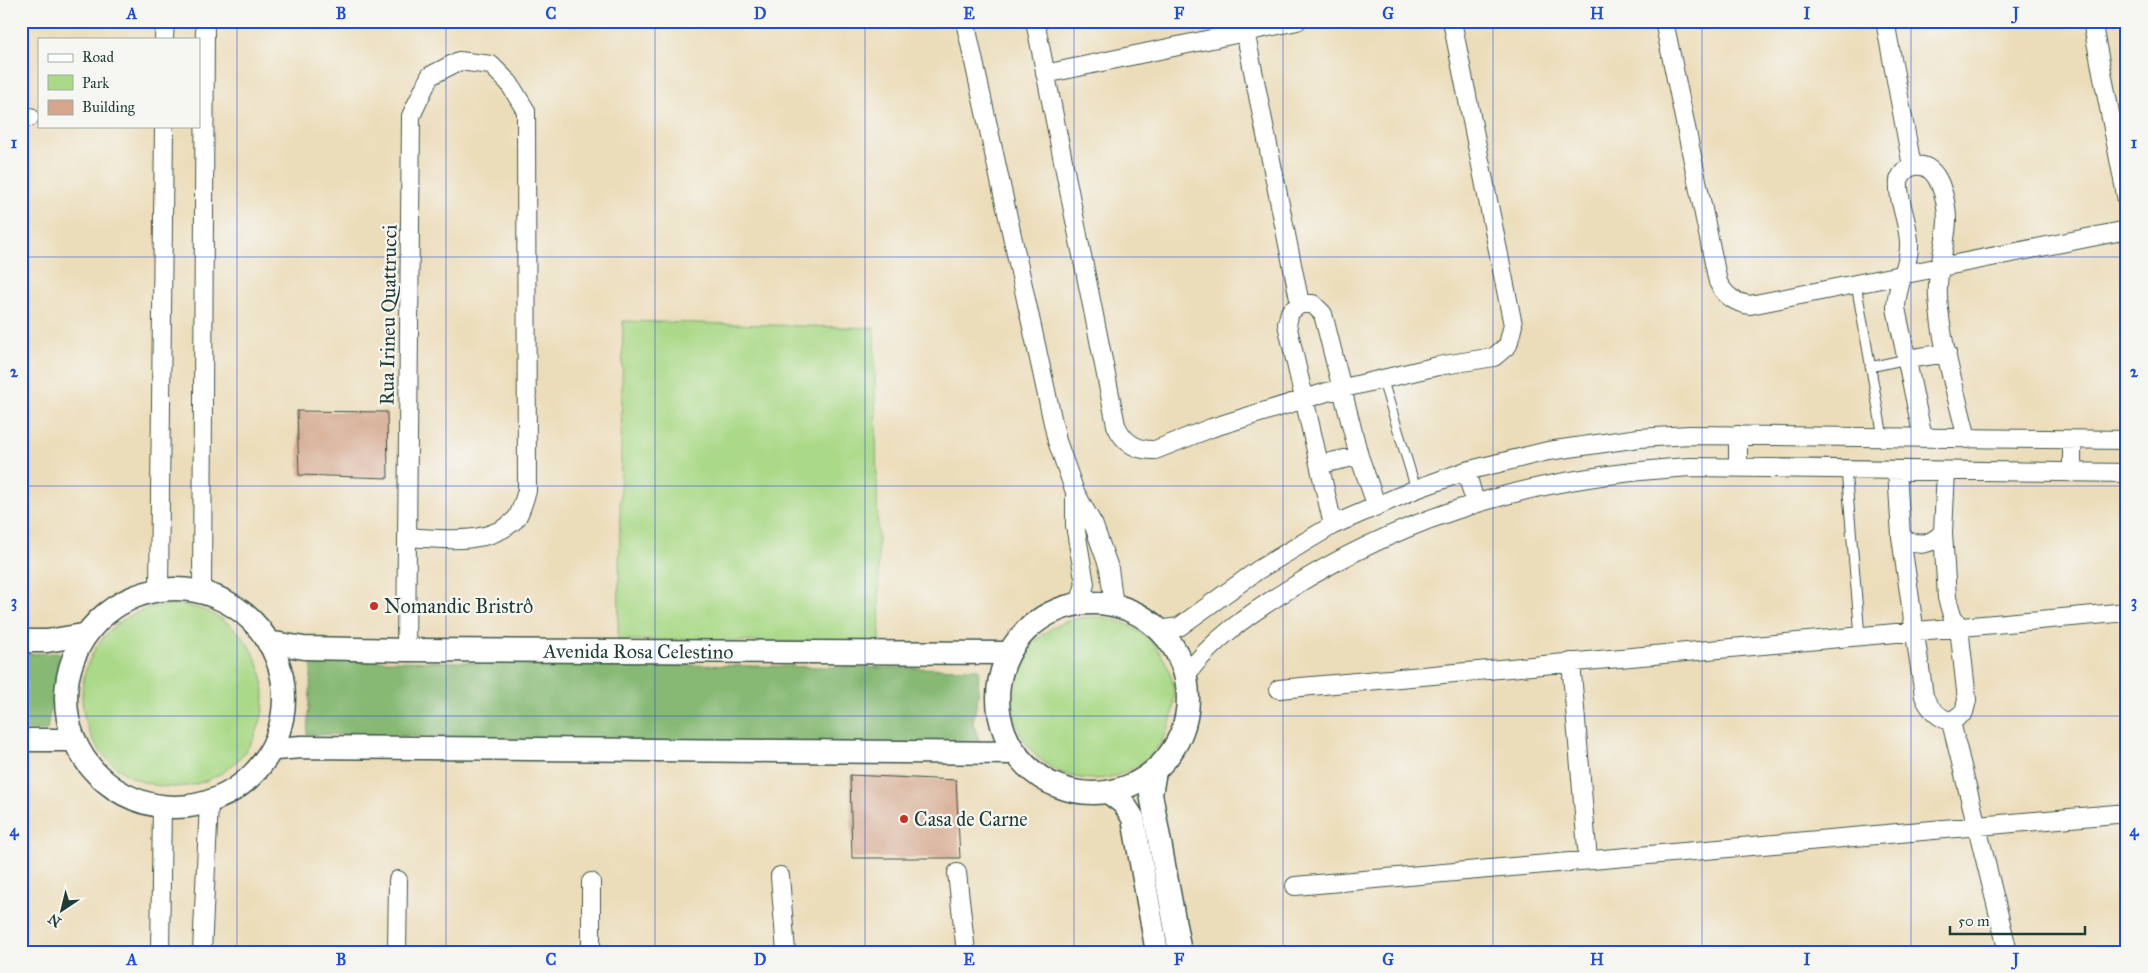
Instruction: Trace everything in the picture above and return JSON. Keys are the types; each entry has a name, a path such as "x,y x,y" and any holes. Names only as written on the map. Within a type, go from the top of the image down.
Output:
{"street":[{"path":"164,38 165,21"},
{"path":"202,591 205,21"},
{"path":"965,21 1057,441 1075,492 1094,526 1109,568 1114,606"},
{"path":"1035,21 1116,424 1124,438 1136,447 1155,450 1211,428 1342,388 1382,378 1494,357 1508,345 1513,332 1452,21"},
{"path":"1045,74 1244,27 1297,21"},
{"path":"1664,21 1718,282 1721,289 1737,302 1750,305 2127,230"},
{"path":"1886,21 1912,166"},
{"path":"2092,21 2127,200"},
{"path":"1244,27 1300,304"},
{"name":"Rua Irineu Quattrucci","path":"406,650 407,538 411,116 430,76 459,60 491,65 509,83 526,111 526,491 516,519 493,535 455,539 407,538"},
{"path":"159,589 164,128"},
{"path":"1923,438 1896,308 1901,275 1909,246 1898,186 1902,174 1912,166 1926,166 1936,175 1947,212 1946,234 1939,267 1938,296 1946,353 1967,439"},
{"path":"1333,525 1321,464 1303,399 1287,324 1290,312 1300,304 1313,304 1323,314 1359,456 1376,504"},
{"path":"1907,359 1946,353"},
{"path":"1738,435 1738,467"},
{"path":"1159,630 1179,627 1258,570 1333,525 1376,504 1416,488 1466,471 1507,460 1590,444 1649,437 1738,435 2072,441 2127,440"},
{"path":"2072,441 2072,473"},
{"path":"1321,464 1359,456"},
{"path":"1186,675 1202,654 1238,624 1316,572 1394,533 1475,502 1546,484 1594,475 1680,467 2127,473"},
{"path":"1897,470 1901,536 1914,631 1927,703 1936,714 1951,722 2008,952"},
{"path":"1466,471 1475,502"},
{"path":"1946,471 1943,532 1947,598 1952,615 1959,627 1966,706 1961,716 1951,722"},
{"path":"1075,492 1075,525 1085,584 1079,604"},
{"path":"1901,536 1916,544 1924,544 1932,542 1943,532"},
{"path":"159,589 202,591 243,610 276,652 286,690 282,726 275,749 243,785 208,803 170,808 131,799 94,772 73,740 64,702 67,670 83,634 118,601 159,589"},
{"path":"1079,604 1114,606 1146,620 1159,630 1171,644 1186,675 1188,702 1184,727 1178,744 1156,771 1125,788 1108,792 1082,792 1057,786 1041,777 1016,753 1001,721 998,704 1002,669 1009,653 1019,639 1046,616 1079,604"},
{"path":"1279,689 2127,612"},
{"path":"21,641 47,641 83,634"},
{"name":"Avenida Rosa Celestino","path":"268,642 304,648 406,650 1009,653"},
{"path":"1570,662 1588,860"},
{"path":"21,740 73,740"},
{"path":"275,749 302,747 1016,753"},
{"path":"1156,771 1151,794 1180,952"},
{"path":"1108,792 1124,804 1133,818 1157,952"},
{"path":"202,952 208,803"},
{"path":"160,952 162,806"},
{"path":"1295,886 2127,813"},
{"path":"957,873 966,952"},
{"path":"780,876 786,952"},
{"path":"397,952 398,880"},
{"path":"591,882 591,952"}],"lane":[{"path":"1856,284 1883,437"},
{"path":"1870,366 1907,359"},
{"path":"1382,378 1416,488"},
{"path":"1846,469 1860,636"}],"green space":[{"path":"623,321 874,328 880,643 618,640"},
{"path":"173,605 191,607 208,612 223,620 243,638 257,661 262,678 264,696 262,714 257,731 249,746 231,766 208,780 191,785 173,787 155,785 138,780 123,772 103,754 89,731 84,714 82,696 84,678 89,661 97,646 115,626 138,612 155,607"},
{"path":"1101,617 1117,620 1131,626 1151,640 1161,653 1171,674 1174,698 1171,722 1161,743 1151,756 1138,766 1117,776 1085,779 1069,776 1055,770 1041,761 1030,750 1015,722 1012,690 1015,674 1021,660 1030,646 1041,635 1069,620"},
{"path":"60,653 47,730 21,730 21,654"},
{"path":"312,660 979,669 978,696 973,723 982,749 307,734"}],"building":[{"path":"297,411 387,412 388,478 299,475"},
{"name":"Casa de Carne","path":"850,775 956,780 960,858 852,858"}],"place":[{"name":"Nomandic Bristrô","path":"374,606"},
{"name":"Casa de Carne","path":"904,819"}]}
